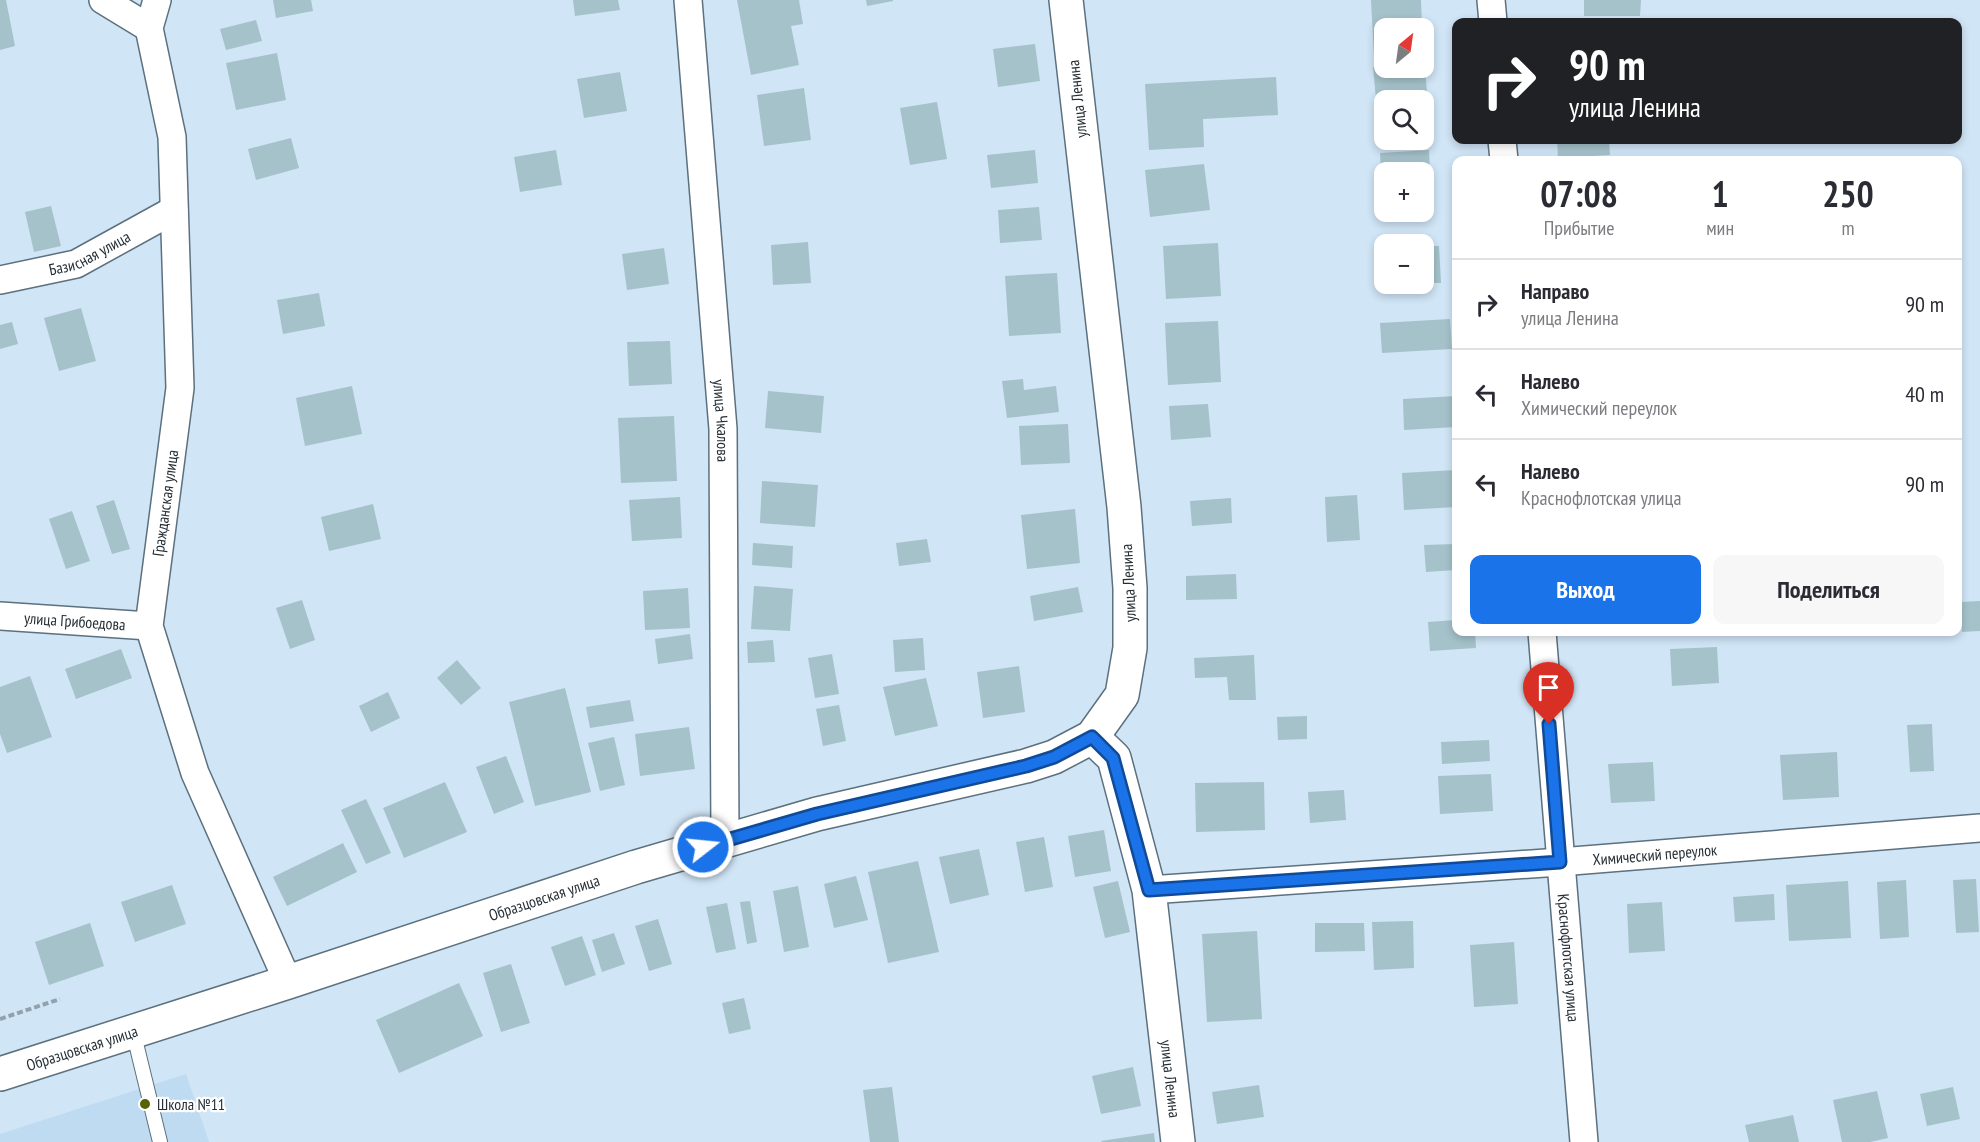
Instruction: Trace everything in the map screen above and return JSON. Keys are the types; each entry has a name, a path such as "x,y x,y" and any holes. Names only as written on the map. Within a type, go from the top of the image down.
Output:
{"main road":[{"name":"улица Ленина","path":"1066,0 1124,507 1130,588 1130,648 1122,695 1092,737 1113,758 1149,890 1178,1142"},
{"name":"Образцовская улица","path":"0,1074 288,982 625,870 817,814 1026,766 1054,757 1092,737"}],"street":[{"path":"103,0 149,28"},
{"name":"Гражданская улица","path":"156,0 149,28 172,137 180,388 149,626 195,773 288,982"},
{"name":"улица Чкалова","path":"688,0 723,429 725,840"},
{"path":"1491,0 1493,18"},
{"name":"Базисная улица","path":"0,280 76,264 174,210"},
{"name":"улица Грибоедова","path":"0,616 149,626"},
{"name":"Краснофлотская улица","path":"1542,636 1584,1142"},
{"name":"Химический переулок","path":"1149,890 1560,862 1980,828"}],"lane":[{"path":"133,1031 160,1142"}],"path":[{"path":"0,1019 60,999"}],"shaded area":[{"name":"Школа №11","path":"186,1074 209,1142 0,1142 0,1134"}],"building":[{"path":"0,0 6,0 15,46 0,50"},
{"path":"273,0 311,0 313,11 276,18"},
{"path":"573,0 618,0 620,10 575,16"},
{"path":"737,0 799,0 803,24 791,26 799,65 751,75"},
{"path":"866,0 893,0 893,1 867,6"},
{"path":"1371,0 1421,0 1422,18 1374,18 1374,56"},
{"path":"1584,0 1641,0 1640,16 1584,16"},
{"path":"256,20 262,41 226,50 220,29"},
{"path":"1035,44 1040,81 998,87 993,49"},
{"path":"277,53 286,100 236,110 226,63"},
{"path":"620,72 627,111 584,118 577,79"},
{"path":"1276,77 1278,115 1203,119 1204,147 1149,150 1145,84"},
{"path":"1374,78 1426,78 1427,90 1375,90"},
{"path":"804,88 811,140 764,146 757,95"},
{"path":"937,102 947,159 910,165 900,108"},
{"path":"291,138 299,168 256,180 248,149"},
{"path":"1557,144 1609,144 1610,155 1558,156"},
{"path":"556,150 562,185 520,192 514,157"},
{"path":"1035,150 1038,183 991,188 987,155"},
{"path":"1429,150 1430,162 1380,162 1380,153"},
{"path":"1204,164 1210,210 1150,217 1145,170"},
{"path":"51,206 61,246 34,252 25,212"},
{"path":"1039,207 1042,240 1000,243 998,210"},
{"path":"808,242 811,283 773,285 771,245"},
{"path":"1218,243 1221,296 1166,299 1163,246"},
{"path":"1434,246 1439,246 1441,283 1434,283"},
{"path":"664,248 669,284 627,290 622,254"},
{"path":"1057,273 1061,333 1009,336 1005,276"},
{"path":"319,293 325,326 283,334 277,300"},
{"path":"81,308 96,361 59,371 44,318"},
{"path":"1450,319 1452,349 1382,353 1380,323"},
{"path":"1218,321 1221,382 1168,385 1165,323"},
{"path":"12,322 18,344 0,349 0,325"},
{"path":"670,341 672,384 629,386 627,342"},
{"path":"1023,379 1024,390 1056,386 1059,412 1007,418 1002,381"},
{"path":"352,386 362,434 305,446 296,398"},
{"path":"768,391 824,396 821,433 765,428"},
{"path":"1452,396 1452,427 1404,430 1403,399"},
{"path":"1208,404 1211,437 1171,440 1169,406"},
{"path":"674,416 677,481 621,483 618,418"},
{"path":"1068,424 1070,463 1021,465 1019,426"},
{"path":"1452,470 1452,507 1404,510 1402,473"},
{"path":"762,481 818,485 815,527 760,523"},
{"path":"1357,495 1360,540 1327,542 1325,497"},
{"path":"680,497 682,538 632,541 629,500"},
{"path":"1231,498 1232,523 1192,526 1190,501"},
{"path":"114,500 130,549 112,554 96,506"},
{"path":"373,504 381,539 329,551 321,517"},
{"path":"1075,509 1080,563 1027,569 1021,515"},
{"path":"72,511 90,561 66,569 49,519"},
{"path":"927,539 931,562 899,566 896,543"},
{"path":"753,543 793,546 792,568 752,565"},
{"path":"1452,544 1452,570 1426,572 1424,545"},
{"path":"1236,574 1237,599 1186,600 1186,576"},
{"path":"754,586 793,589 790,631 751,629"},
{"path":"1078,587 1083,612 1034,621 1030,596"},
{"path":"688,588 690,628 645,630 643,591"},
{"path":"302,600 315,640 290,649 276,608"},
{"path":"1980,601 1980,631 1962,632 1962,602"},
{"path":"1452,620 1452,636 1475,636 1476,648 1430,651 1428,622"},
{"path":"690,634 693,659 658,664 655,639"},
{"path":"923,638 925,670 895,672 893,640"},
{"path":"773,640 775,662 748,663 747,642"},
{"path":"1717,647 1719,683 1672,686 1670,649"},
{"path":"121,649 132,678 76,699 65,669"},
{"path":"832,654 839,694 815,698 808,658"},
{"path":"1254,655 1256,700 1229,700 1227,677 1195,678 1194,658"},
{"path":"457,660 481,688 461,705 437,678"},
{"path":"1019,666 1025,712 983,718 977,672"},
{"path":"30,676 52,737 7,753 0,734 0,687"},
{"path":"926,678 938,726 895,736 883,687"},
{"path":"565,688 591,792 535,806 509,702"},
{"path":"388,692 400,718 371,732 359,706"},
{"path":"630,700 634,721 590,728 586,707"},
{"path":"839,705 846,741 823,746 816,709"},
{"path":"1307,716 1307,739 1278,740 1277,717"},
{"path":"1932,724 1934,771 1910,772 1907,725"},
{"path":"689,727 695,769 640,776 635,734"},
{"path":"614,737 625,785 600,791 588,743"},
{"path":"1489,740 1490,761 1442,764 1441,742"},
{"path":"1837,752 1839,797 1783,800 1780,755"},
{"path":"506,756 524,802 494,814 476,767"},
{"path":"1653,762 1655,801 1611,803 1608,764"},
{"path":"1491,774 1493,811 1440,814 1438,776"},
{"path":"445,782 467,832 404,858 383,808"},
{"path":"1264,782 1265,830 1196,832 1195,783"},
{"path":"1344,790 1346,820 1310,823 1308,792"},
{"path":"366,799 391,853 366,864 341,810"},
{"path":"1104,830 1111,871 1075,877 1068,836"},
{"path":"1044,837 1053,887 1025,892 1016,842"},
{"path":"343,843 357,872 287,906 273,877"},
{"path":"979,849 989,895 950,904 939,857"},
{"path":"918,861 939,952 888,963 868,872"},
{"path":"856,876 868,920 834,928 824,884"},
{"path":"1976,879 1979,932 1956,933 1953,880"},
{"path":"1906,880 1909,937 1880,939 1877,882"},
{"path":"1118,881 1130,932 1105,938 1093,887"},
{"path":"1848,881 1851,938 1789,941 1786,885"},
{"path":"172,885 186,924 135,942 121,902"},
{"path":"798,886 809,947 784,952 773,891"},
{"path":"1774,894 1775,920 1735,922 1733,897"},
{"path":"750,901 757,942 747,944 740,902"},
{"path":"1662,902 1665,951 1629,953 1627,904"},
{"path":"727,903 736,949 716,953 706,907"},
{"path":"658,919 672,964 649,971 635,926"},
{"path":"1413,921 1414,968 1374,970 1372,922"},
{"path":"90,923 104,966 49,985 35,942"},
{"path":"1315,923 1364,923 1365,951 1315,952"},
{"path":"1257,931 1262,1019 1207,1022 1202,934"},
{"path":"614,933 625,964 602,972 592,940"},
{"path":"582,936 596,975 565,986 551,947"},
{"path":"1514,942 1518,1004 1474,1007 1470,945"},
{"path":"511,964 530,1023 501,1032 483,973"},
{"path":"459,983 483,1036 399,1073 376,1020"},
{"path":"744,998 751,1029 729,1034 722,1003"},
{"path":"1133,1067 1141,1106 1101,1114 1092,1076"},
{"path":"1259,1085 1264,1117 1217,1124 1212,1092"},
{"path":"892,1087 899,1142 870,1142 863,1090"},
{"path":"1953,1087 1960,1119 1927,1126 1920,1094"},
{"path":"1877,1091 1888,1138 1870,1142 1842,1142 1833,1100"},
{"path":"1793,1115 1799,1142 1749,1142 1745,1125"},
{"path":"1154,1133 1155,1142 1101,1141"}],"place":[{"name":"Школа №11","path":"145,1104"}],"route":[{"path":"703,847 817,814 1026,766 1054,757 1092,737 1113,758 1149,890 1560,862 1549,724"}]}
